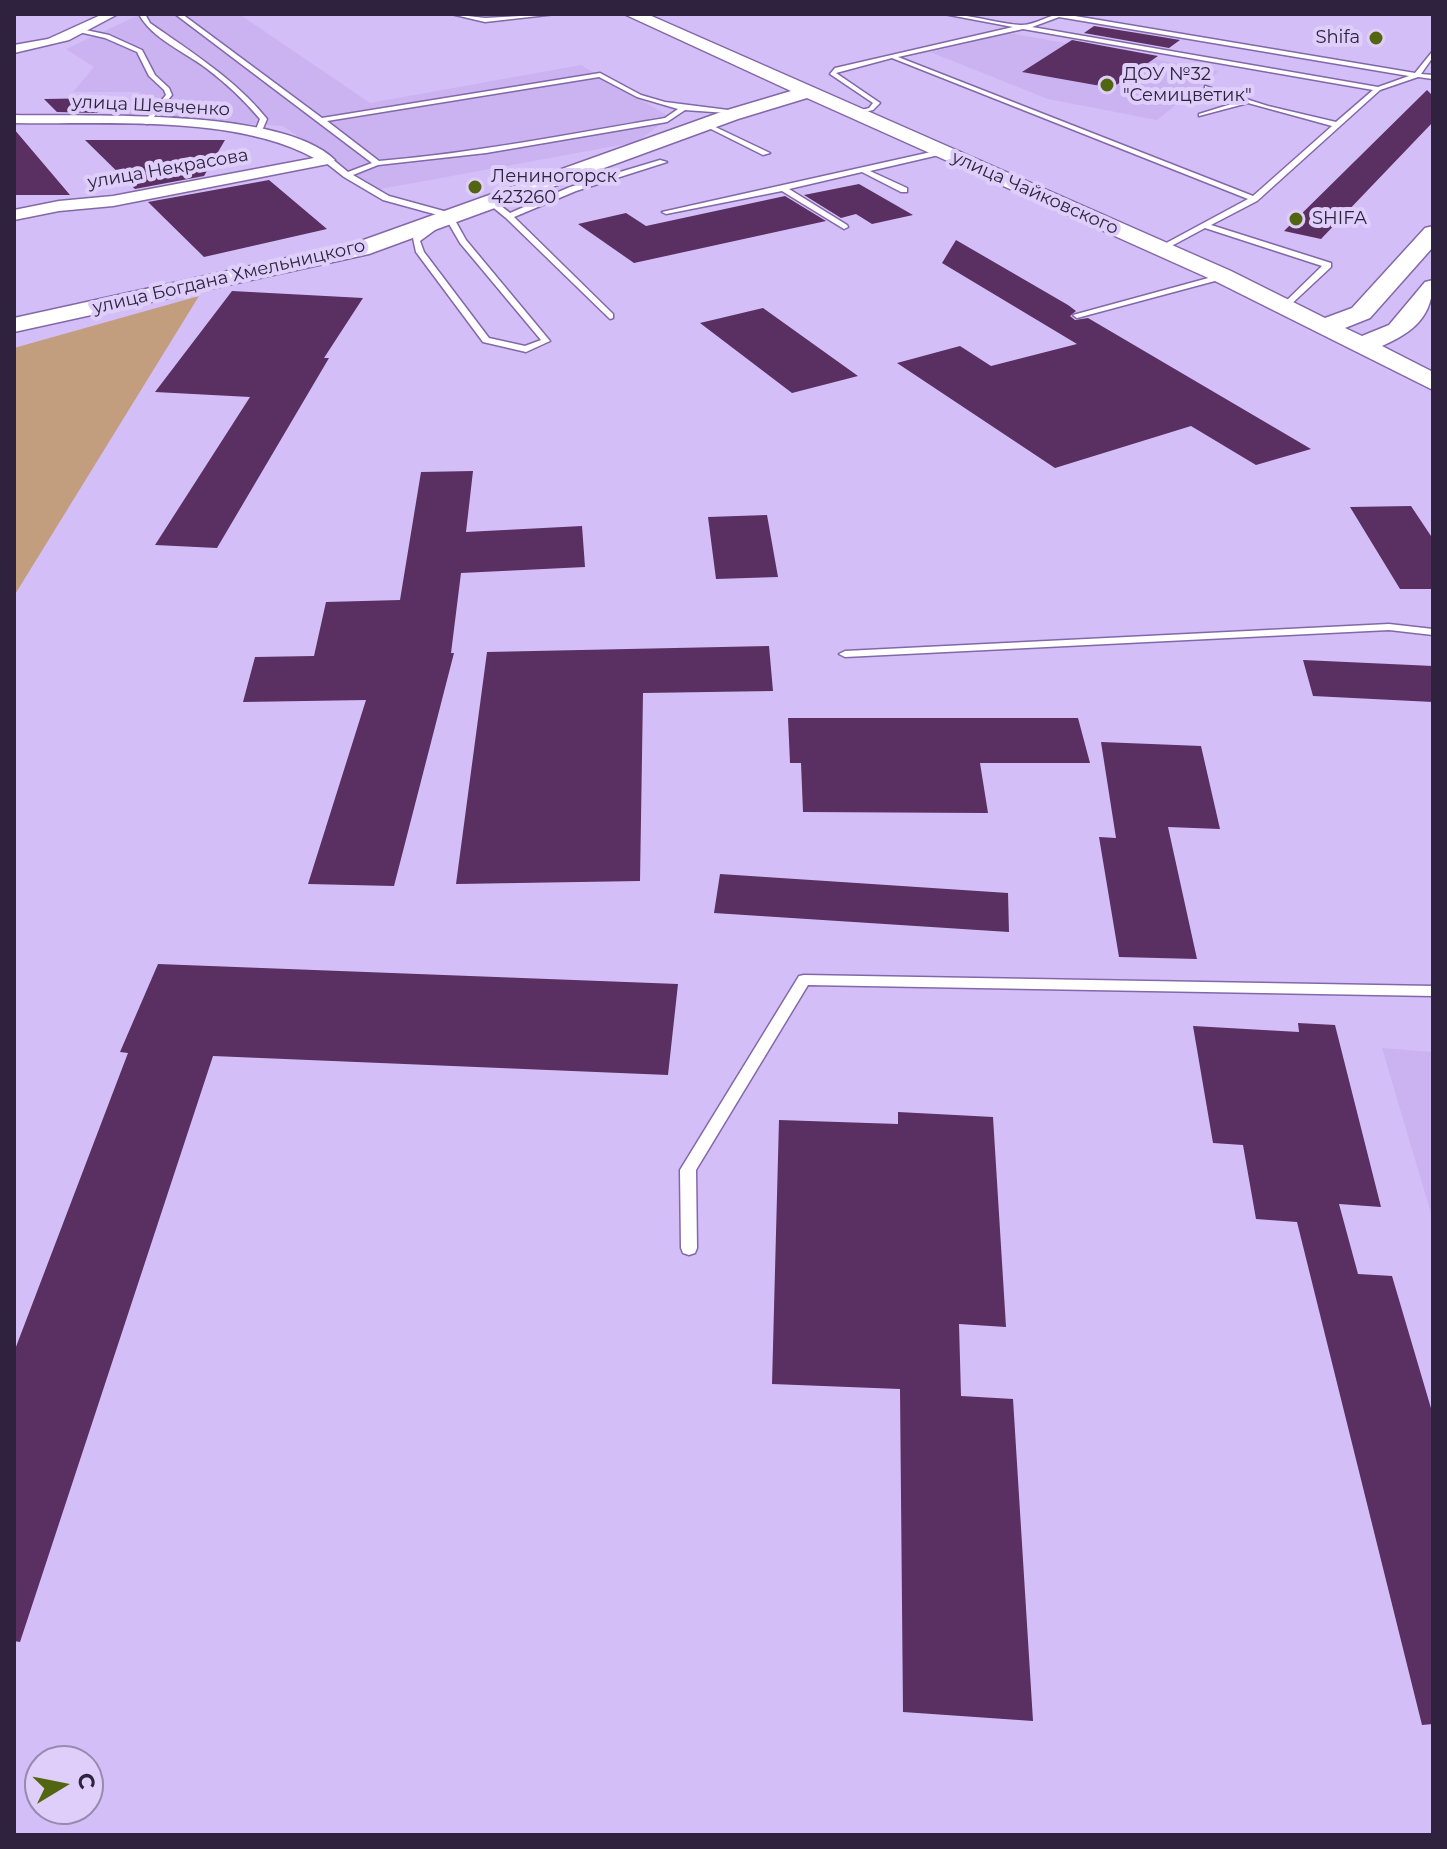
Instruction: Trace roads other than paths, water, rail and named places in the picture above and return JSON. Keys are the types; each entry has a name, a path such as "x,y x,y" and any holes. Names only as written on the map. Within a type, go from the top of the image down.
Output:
{"main road":[{"name":"улица Чайковского","path":"633,14 1223,276 1433,382"},
{"name":"улица Богдана Хмельницкого","path":"14,325 361,249 488,200 705,124 805,93"},
{"path":"1326,326 1361,313 1433,233"},
{"path":"1363,345 1398,330 1433,287"}],"street":[{"path":"14,49 49,44 112,14"},
{"name":"улица Шевченко","path":"14,119 216,125 303,144 328,160"},
{"name":"улица Некрасова","path":"14,215 59,206 113,201 328,160"},
{"path":"14,205 59,206"}],"lane":[{"path":"142,14 147,24 204,64 256,108 264,119 259,132"},
{"path":"178,14 377,163"},
{"path":"454,14 485,20 553,14"},
{"path":"947,14 1378,89"},
{"path":"853,114 871,109 877,103 832,73 1045,22 1058,15 1433,77"},
{"path":"81,31 107,36 140,51 152,76 167,89 169,95 146,123"},
{"path":"1161,248 1254,199 1378,89 1417,75 1432,54"},
{"path":"894,58 1254,199"},
{"path":"321,120 600,75 616,80 624,90 643,98 682,109 741,112"},
{"path":"1207,87 1338,125"},
{"path":"1201,115 1247,101"},
{"path":"347,175 377,163 430,160 510,149 667,120 682,109"},
{"path":"705,124 766,153"},
{"path":"666,212 940,152"},
{"path":"328,160 386,198 448,215 463,241 546,341 526,349 486,340 420,252 416,240 448,215"},
{"path":"509,216 573,189 663,162"},
{"path":"863,170 904,190"},
{"path":"783,188 844,227"},
{"path":"488,200 509,216 610,316"},
{"path":"1203,225 1328,265 1286,306"},
{"path":"1077,315 1223,276"},
{"path":"845,654 1389,627 1433,632"},
{"path":"689,1248 688,1170 804,980 1433,991"}],"place":[{"name":"Shifa","path":"1376,38"},
{"name":"ДОУ №32 \"Семицветик\"","path":"1107,85"},
{"name":"Лениногорск 423260","path":"475,187"},
{"name":"SHIFA","path":"1296,219"}]}
